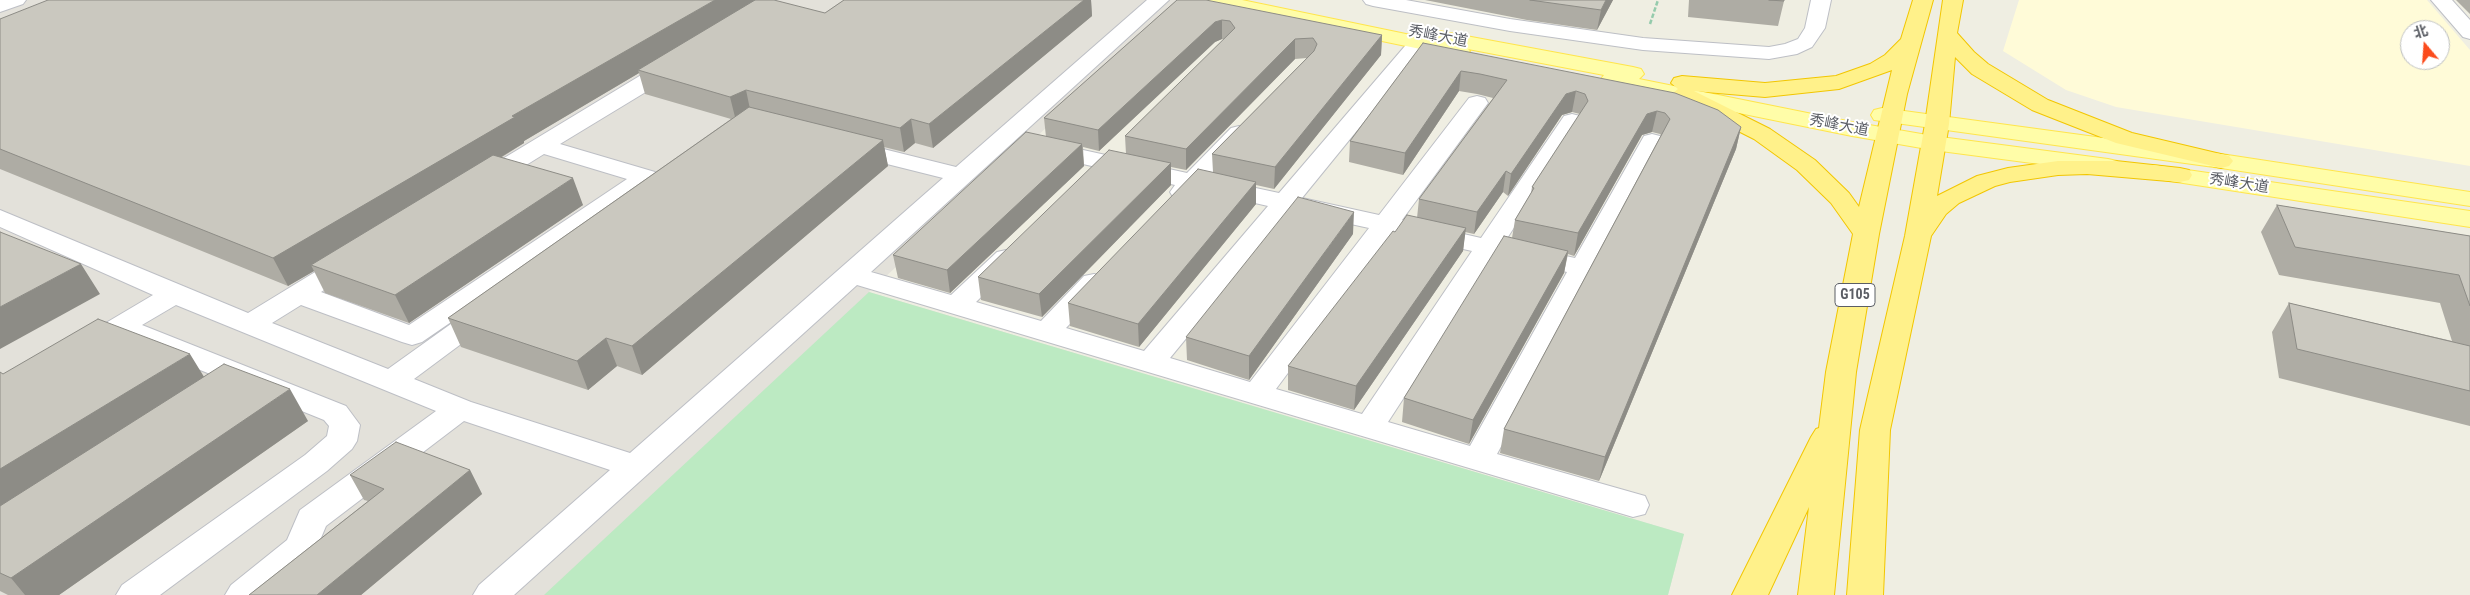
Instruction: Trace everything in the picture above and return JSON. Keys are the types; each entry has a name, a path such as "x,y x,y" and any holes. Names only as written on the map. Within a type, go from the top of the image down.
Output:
{"highway":[{"name":"G105","path":"1816,595 1841,372 1866,234 1890,126 1923,0"},
{"path":"1865,595 1875,430 1918,236 1935,133 1953,0"},
{"path":"1682,89 1765,90 1839,82 1860,76 1893,60 1912,40 1915,30"},
{"path":"1947,34 1966,57 1980,69 2040,105 2124,138 2220,161"},
{"path":"1682,89 1737,119 1792,155 1834,192 1866,234"},
{"path":"1918,236 1936,209 1950,198 1980,184 2008,175 2058,168 2086,167 2116,168 2180,175"},
{"path":"1750,595 1836,420"}],"main road":[{"name":"秀峰大道","path":"1213,0 1418,43 1890,126 2180,175 2470,219"},
{"name":"秀峰大道","path":"1266,0 1682,89"},
{"name":"秀峰大道","path":"1935,133 2220,161 2470,199"}],"street":[{"path":"0,6 16,0"},
{"path":"491,595 1159,0"},
{"path":"1373,0 1510,25 1643,44 1769,53 1790,50 1805,43 1815,28 1821,0"},
{"path":"2441,0 2470,33"},
{"path":"0,23 34,10"},
{"path":"1150,363 1418,43"},
{"path":"466,192 694,52"},
{"path":"1257,394 1477,103"},
{"path":"1165,209 1258,113"},
{"path":"1368,427 1572,121"},
{"path":"1004,140 1582,268"},
{"path":"1478,460 1652,141"},
{"path":"828,142 963,176"},
{"path":"1084,182 1126,142"},
{"path":"299,294 412,336 646,176 541,146"},
{"path":"390,381 671,180"},
{"path":"0,218 174,294 460,409 634,466"},
{"path":"956,306 1020,244"},
{"path":"249,324 374,248"},
{"path":"1046,332 1112,264"},
{"path":"852,275 1633,505"},
{"path":"85,347 174,294"},
{"path":"120,327 232,386 335,413 345,425 341,441 316,463 134,595"},
{"path":"243,595 302,548 312,519 460,409"}],"path":[{"path":"1643,44 1658,0"}],"shaded area":[{"path":"0,0 1184,0 869,292 1684,534 1668,595 0,595"},
{"path":"2019,0 2427,0 2444,20 2400,20 2400,70 2450,70 2450,27 2470,50 2470,166 2116,107 2066,90 2003,51"}],"green space":[{"path":"869,292 1684,534 1668,595 544,595"}],"building":[{"path":"48,0 715,0 512,116 515,117 273,258 0,149 0,19"},
{"path":"755,0 774,0 825,13 844,0 1084,0 929,124 911,119 900,128 746,90 730,97 638,70"},
{"path":"1177,0 1206,0 1382,35 1275,167 1212,154 1314,51 1317,44 1313,38 1295,39 1186,149 1125,136 1235,28 1230,21 1222,20 1215,22 1098,130 1044,118"},
{"path":"1530,0 1606,0 1601,10"},
{"path":"1423,43 1675,93 1718,110 1741,127 1605,457 1504,429 1670,119 1665,113 1657,111 1647,114 1578,233 1515,220 1534,188 1532,187 1588,101 1585,94 1576,91 1566,94 1511,174 1506,171 1477,212 1419,199 1507,80 1461,71 1405,153 1350,141"},
{"path":"749,107 883,140 632,346 606,338 577,361 448,318"},
{"path":"1026,132 1082,144 947,270 893,255"},
{"path":"1109,150 1171,163 1039,294 978,277"},
{"path":"493,155 573,178 395,295 311,265"},
{"path":"1198,169 1256,182 1138,324 1068,303"},
{"path":"1298,197 1354,212 1249,356 1186,337"},
{"path":"2277,205 2470,236 2470,306 2459,275 2295,247"},
{"path":"1407,215 1466,228 1356,386 1288,366 1393,231 1395,232"},
{"path":"0,232 81,264 0,307"},
{"path":"1504,236 1568,251 1473,420 1404,398"},
{"path":"2289,303 2470,346 2470,391 2297,349"},
{"path":"98,319 190,354 0,469 0,372 3,374"},
{"path":"224,364 290,389 11,578 0,573 0,506"},
{"path":"396,442 470,470 317,595 249,595 384,489 350,475"}]}
